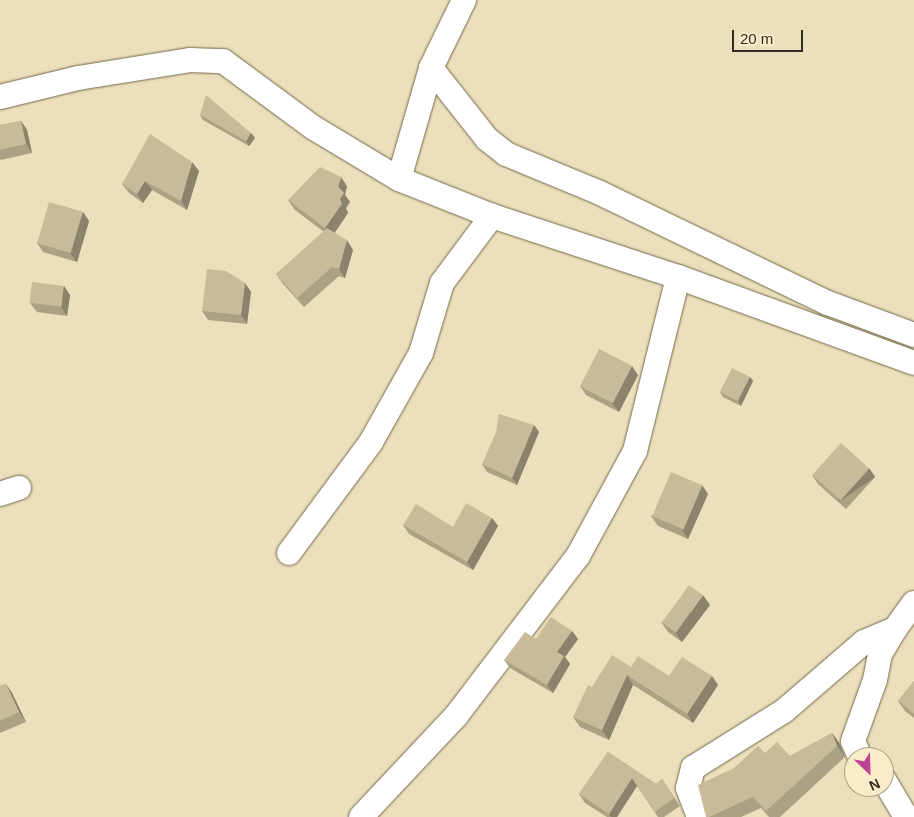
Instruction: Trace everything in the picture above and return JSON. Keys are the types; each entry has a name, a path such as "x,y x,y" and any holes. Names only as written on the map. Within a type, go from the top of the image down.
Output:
{"street":[{"path":"399,179 431,68 464,0"},
{"path":"0,97 78,78 190,60 224,61 314,128 399,179 492,216 678,278 914,363"},
{"path":"431,68 487,139 506,154 600,193 828,303 914,335"},
{"path":"289,553 372,442 421,353 442,283 492,216"},
{"path":"361,817 456,716 578,556 635,451 678,278"},
{"path":"856,747 853,741 875,680 880,654 914,603"},
{"path":"699,817 695,799 688,788 693,768 784,711 864,642 895,629"},
{"path":"894,797 906,817"}],"building":[{"path":"206,95 251,133 246,141 200,115"},
{"path":"21,121 26,144 0,150 0,125"},
{"path":"150,134 192,162 181,201 145,181 137,194 122,184"},
{"path":"320,167 341,177 338,186 344,193 340,199 342,204 325,228 288,200"},
{"path":"49,202 83,212 71,253 37,243"},
{"path":"327,228 347,240 339,269 332,267 297,298 276,274"},
{"path":"207,269 226,271 245,283 241,315 202,311"},
{"path":"32,282 64,286 61,307 29,303"},
{"path":"599,349 632,366 613,403 580,386"},
{"path":"732,368 750,377 738,401 720,392"},
{"path":"499,414 534,425 512,478 482,464 496,432"},
{"path":"841,443 869,468 840,500 812,475"},
{"path":"671,472 702,485 684,529 652,516"},
{"path":"466,503 492,518 467,562 403,525 416,504 453,527"},
{"path":"689,585 703,595 676,632 662,622"},
{"path":"551,617 572,631 557,652 564,656 547,685 504,660 525,632 536,639"},
{"path":"612,655 631,667 628,672 638,656 669,676 682,657 712,676 687,714 627,675 602,730 573,717 588,685 592,687"},
{"path":"914,681 914,714 898,701"},
{"path":"6,684 19,712 0,721 0,686"},
{"path":"832,733 837,746 766,811 753,797 706,817 698,785 734,768 758,746 765,753 777,742 790,756"},
{"path":"608,752 656,784 662,779 674,798 655,812 632,778 609,814 579,794"}]}
